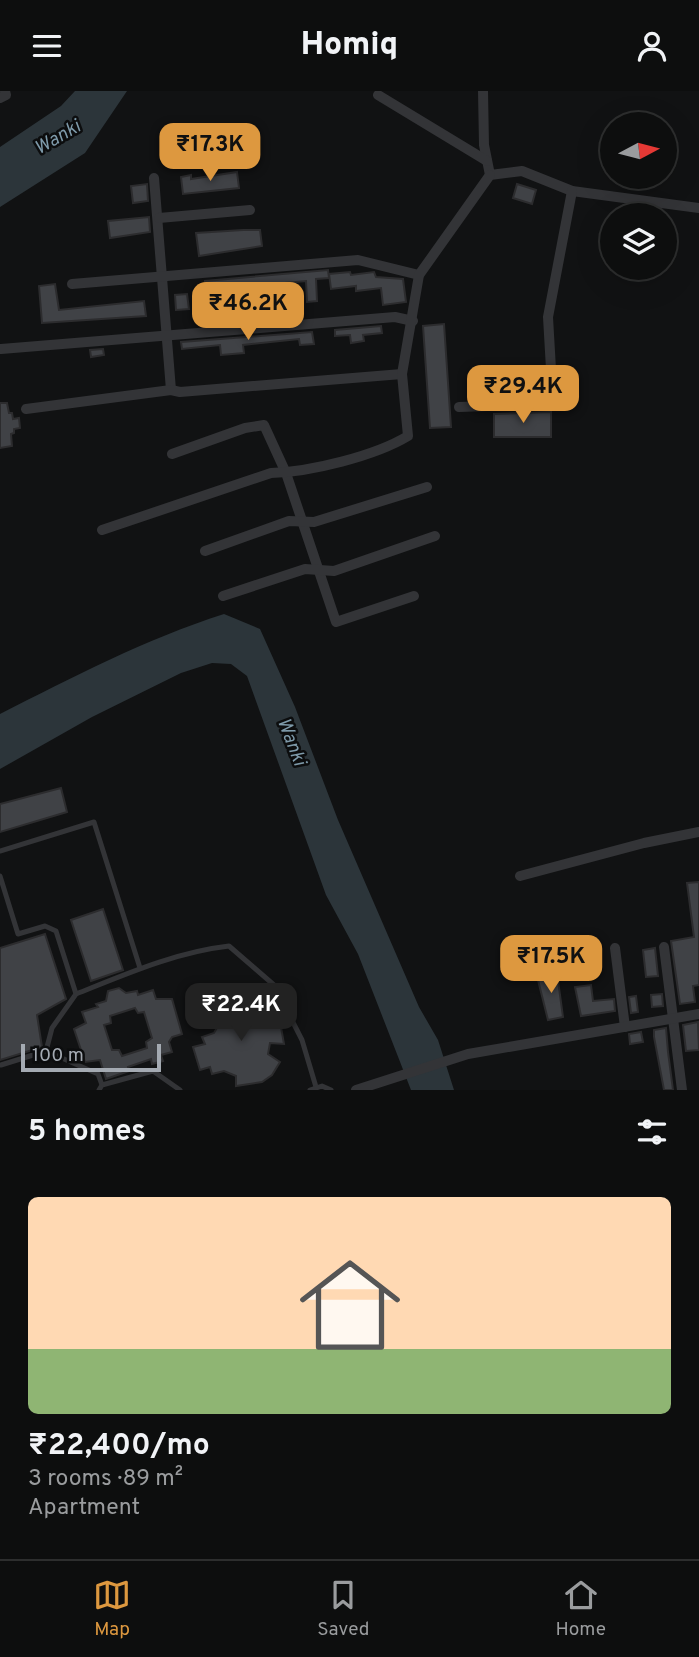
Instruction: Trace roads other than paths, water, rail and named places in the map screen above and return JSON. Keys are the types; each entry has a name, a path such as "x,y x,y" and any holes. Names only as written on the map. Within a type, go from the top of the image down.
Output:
{"street":[{"path":"0,97 6,95 5,91"},
{"path":"102,530 271,473 286,473 357,456 408,436 402,373 419,275 490,175 484,145 483,91"},
{"path":"379,95 487,161"},
{"path":"490,175 522,171 572,191 699,208"},
{"path":"154,178 172,390"},
{"path":"459,407 553,404 548,317 572,191"},
{"path":"159,218 250,210"},
{"path":"72,284 358,260 419,275"},
{"path":"2,349 395,317 413,321"},
{"path":"26,409 172,390 242,388 402,373"},
{"path":"172,454 245,428 264,425 286,473 336,622 414,596"},
{"path":"205,551 289,521 314,522 427,487"},
{"path":"223,596 305,569 334,571 435,535"},
{"path":"520,876 644,843 699,832"},
{"path":"664,947 682,1090"},
{"path":"615,948 625,1027"},
{"path":"356,1090 468,1054 699,1014"}],"lane":[{"path":"0,851 94,822 140,968"},
{"path":"0,876 18,934 45,926 56,931 76,994"},
{"path":"47,1051 52,1028 76,994 140,968 205,949 229,946 274,985 302,1040 313,1088 331,1090"},
{"path":"1,1065 47,1051 98,1074 101,1087 153,1070 180,1090"}],"water":[{"name":"Wanki","path":"75,91 127,91 85,153 0,207 0,147 61,106"},
{"name":"Wanki","path":"224,614 260,629 295,707 338,820 419,1007 438,1040 454,1090 411,1090 358,954 326,895 247,676 231,664 212,663 181,673 92,717 0,769 0,714 138,647"}]}
